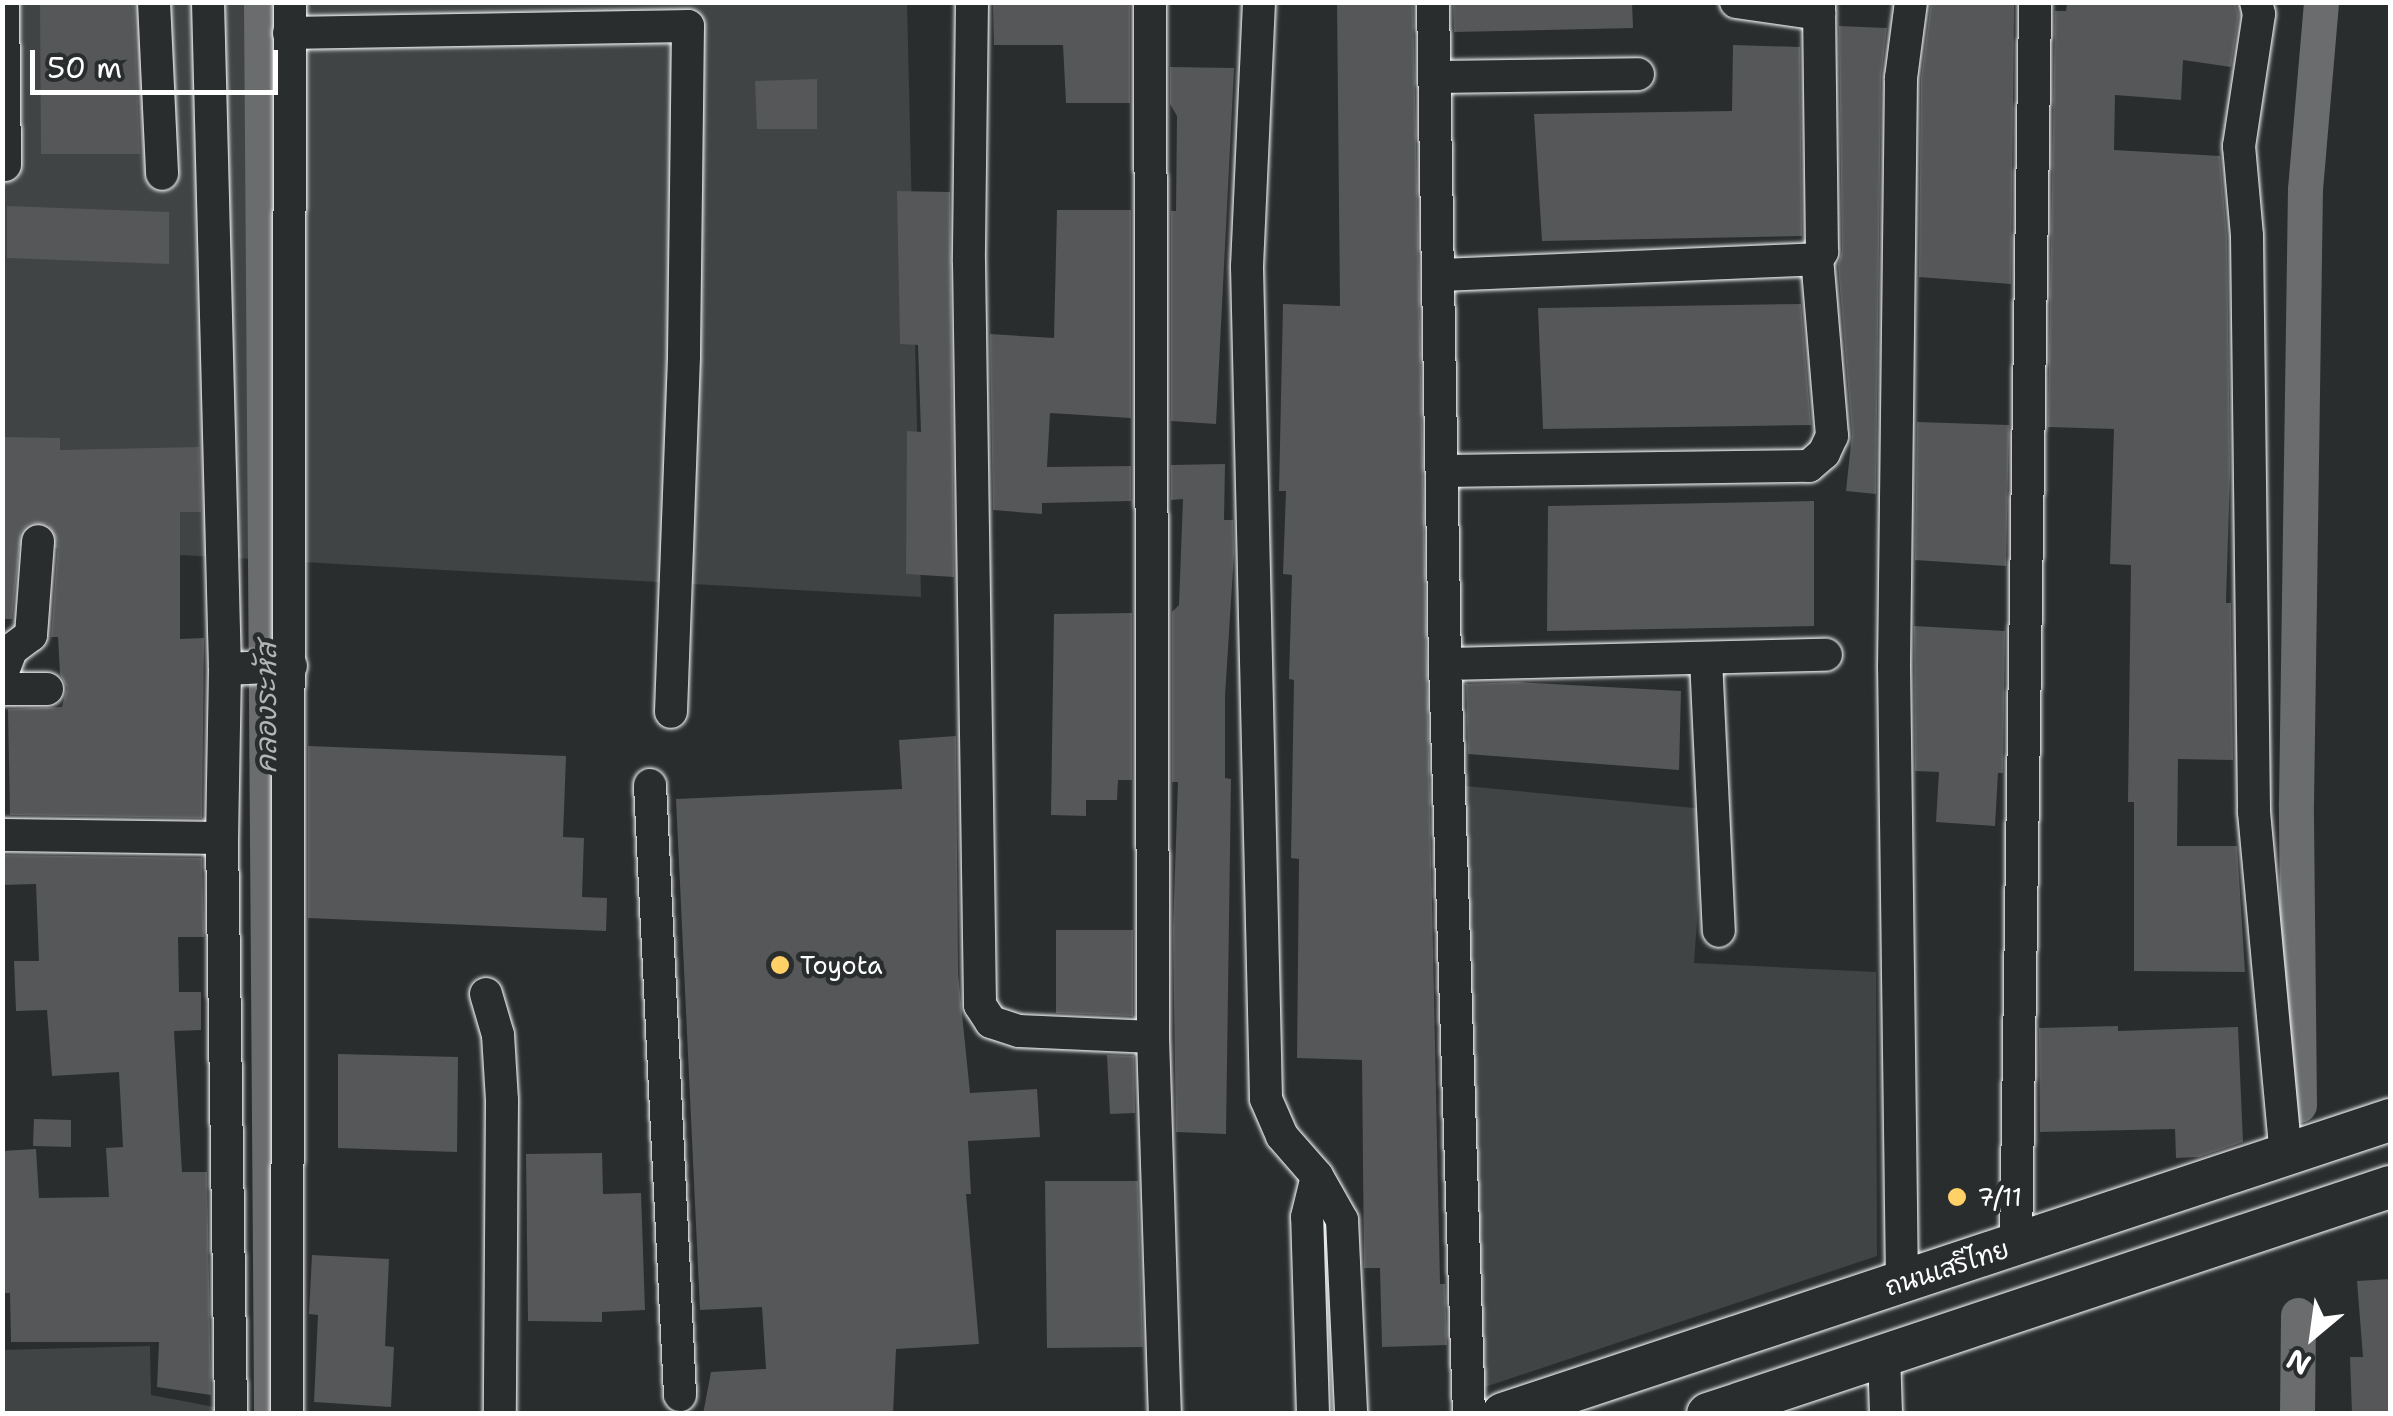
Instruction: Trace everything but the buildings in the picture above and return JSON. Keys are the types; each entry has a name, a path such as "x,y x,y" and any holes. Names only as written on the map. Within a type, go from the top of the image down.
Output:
{"main road":[{"name":"ถนนเสรีไทย","path":"1504,1414 2390,1120"},
{"path":"1708,1414 2390,1187"}],"street":[{"path":"3,2 4,165"},
{"path":"154,2 162,174"},
{"path":"208,2 233,668 222,838 231,1414"},
{"path":"972,2 968,262 980,1004 991,1022 1019,1031 1154,1036"},
{"path":"1150,2 1154,1036 1164,1414"},
{"path":"1259,2 1247,268 1266,1100 1282,1136 1316,1176 1342,1220 1351,1414"},
{"path":"1432,2 1441,275 1445,664 1469,1414"},
{"path":"1442,471 1809,466 1824,453 1832,436 1816,259 1822,252 1819,8 1736,2"},
{"path":"1902,1283 1894,667 1902,78 1911,2"},
{"path":"2016,1245 2035,2"},
{"path":"2256,2 2259,14 2239,146 2247,236 2254,812 2286,1155"},
{"path":"286,1414 289,18 689,14 684,358 670,712"},
{"path":"1435,77 1638,74"},
{"path":"1441,275 1816,259"},
{"path":"2,674 11,650 31,635 38,542"},
{"path":"1445,664 1826,655"},
{"path":"1706,658 1719,931"},
{"path":"233,668 288,666"},
{"path":"2,689 47,689"},
{"path":"650,785 680,1395"},
{"path":"2,834 222,838"},
{"path":"486,994 498,1035 502,1100 500,1414"},
{"path":"1312,1414 1307,1217 1316,1176"},
{"path":"1884,1353 1886,1414"},
{"path":"1312,1368 1348,1366"}],"shaded area":[{"path":"2,3 907,3 921,597 3,545"},
{"path":"1465,786 1705,809 1694,963 1876,972 1877,1256 1479,1389"},
{"path":"150,1346 151,1395 220,1408 220,1413 3,1413 2,1350"}],"waterway":[{"name":"คลองระหัส","path":"261,2 271,1414"},
{"path":"2299,1105 2296,802 2305,189 2321,2"},
{"path":"2297,1414 2298,1315"}],"place":[{"name":"Toyota","path":"780,965"},
{"name":"7/11","path":"1957,1197"}]}
